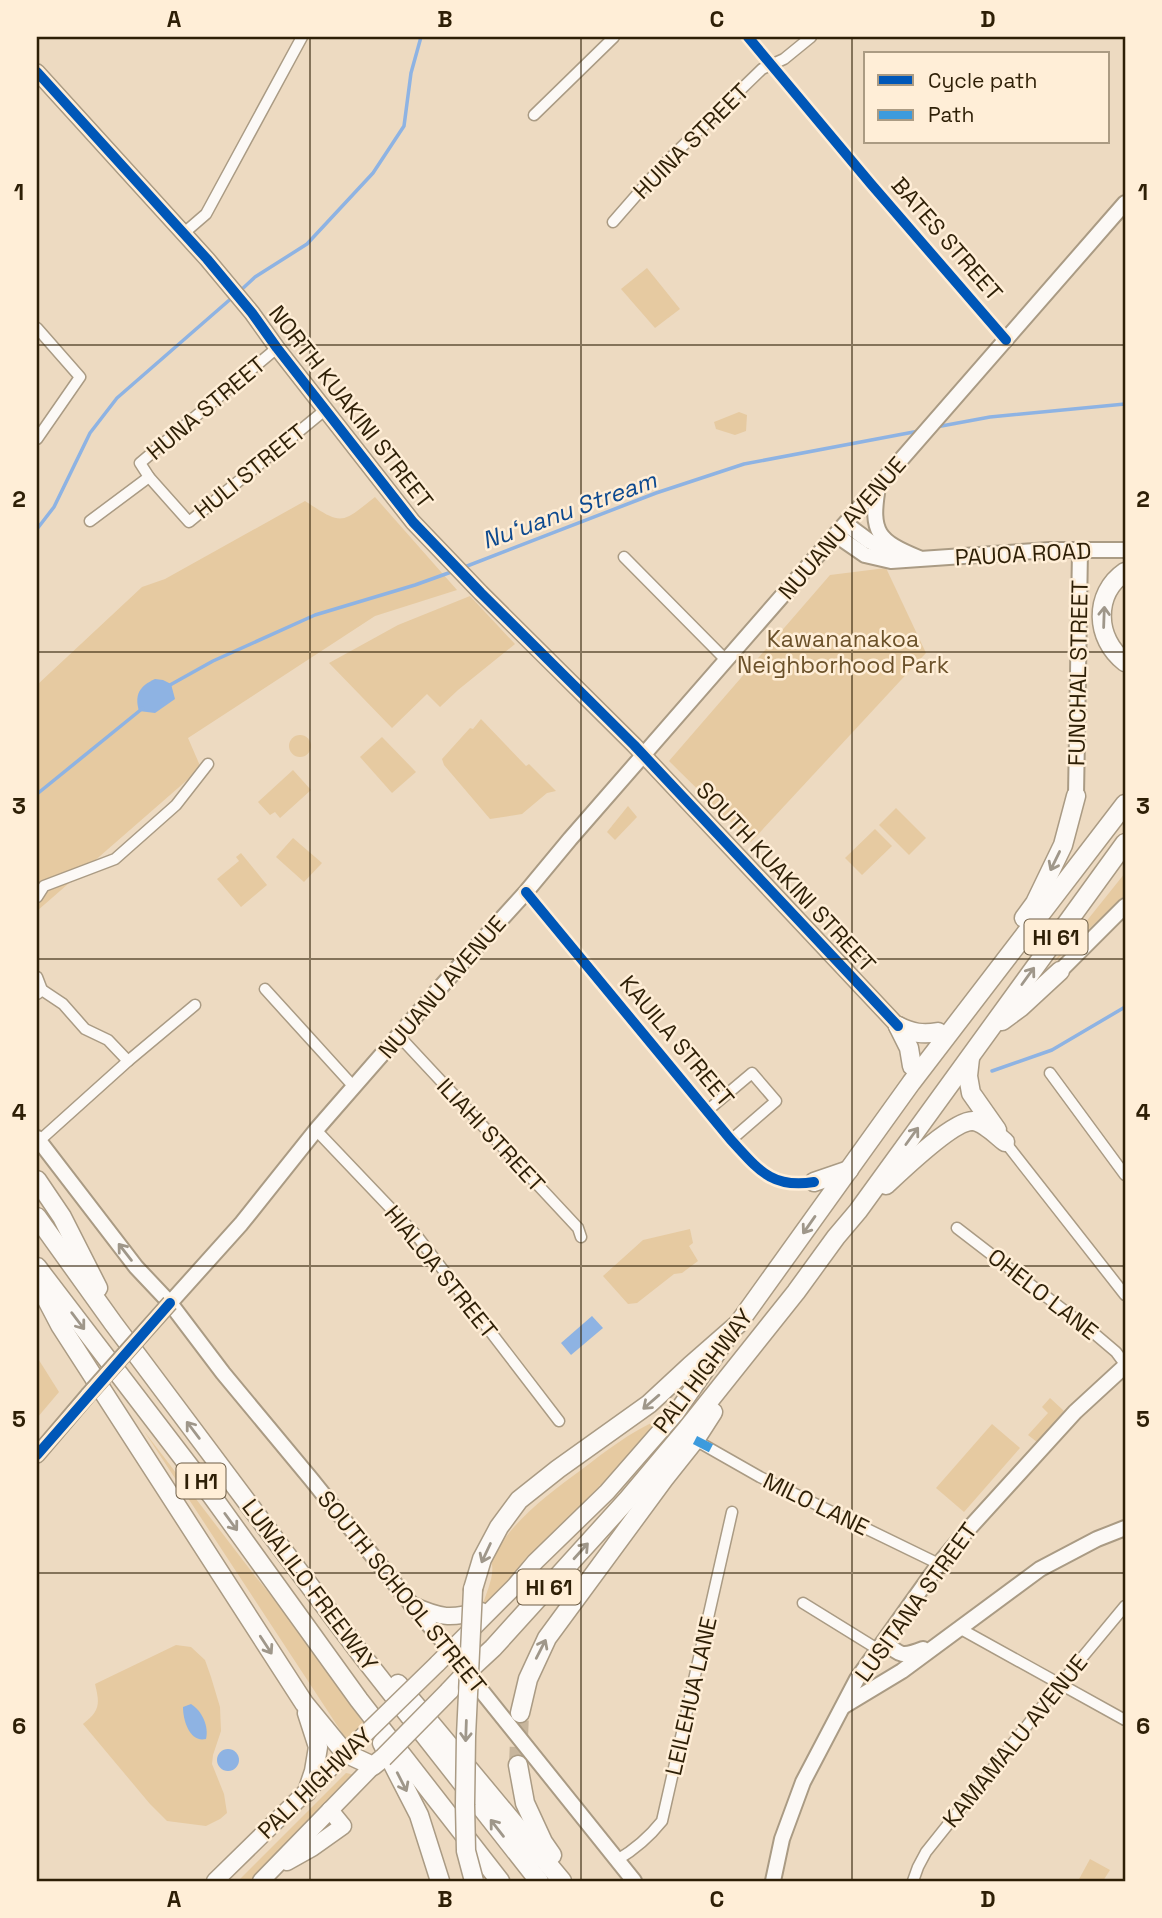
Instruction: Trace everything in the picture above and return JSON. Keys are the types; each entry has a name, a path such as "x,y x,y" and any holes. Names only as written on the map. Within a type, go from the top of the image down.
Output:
{"highway":[{"path":"1125,572 1109,590 1102,624 1107,643 1125,662"},
{"path":"869,1142 865,1130 1035,902 1063,845 1076,796"},
{"name":"PALI HIGHWAY","path":"738,1324 952,1028 1125,804"},
{"name":"PALI HIGHWAY","path":"378,1762 493,1648 628,1499 686,1430 858,1211 1125,843"},
{"path":"988,1032 1021,1007 1060,971"},
{"path":"898,1026 915,1033 938,1032"},
{"path":"898,1026 909,1048 912,1066"},
{"path":"971,1057 968,1076 971,1093 1005,1142"},
{"path":"858,1211 956,1126 973,1121 1005,1142"},
{"path":"814,1182 849,1170"},
{"path":"37,1180 70,1232 113,1323"},
{"name":"LUNALILO FREEWAY","path":"37,1217 292,1563 429,1743 539,1881"},
{"name":"LUNALILO FREEWAY","path":"37,1267 212,1496 359,1700 500,1881"},
{"path":"37,1280 60,1325 304,1703 345,1753 378,1762"},
{"path":"520,1713 528,1679 547,1638 695,1440 774,1318"},
{"path":"474,1881 466,1851 466,1735 473,1589 482,1559 499,1527 519,1500 649,1404 738,1324"},
{"path":"292,1563 385,1668 562,1881"},
{"path":"359,1700 419,1815 440,1881"},
{"path":"304,1703 318,1746 307,1792"},
{"path":"518,1765 525,1803 543,1842 570,1881"}],"main road":[{"name":"NORTH KUAKINI STREET","path":"37,72 184,233 252,313 414,522 644,756"},
{"name":"NUUANU AVENUE","path":"37,1455 241,1224 316,1130 1125,203"},
{"path":"878,487 874,508 878,531 893,548 920,559"},
{"name":"PAUOA ROAD","path":"841,530 870,557 891,561 1080,550 1125,550"},
{"name":"FUNCHAL STREET","path":"1076,796 1080,550"},
{"name":"SOUTH KUAKINI STREET","path":"644,756 898,1026"},
{"path":"1060,971 1125,906"},
{"name":"SOUTH SCHOOL STREET","path":"38,1140 136,1267 170,1303 223,1373 452,1651 634,1881"},
{"name":"PALI HIGHWAY","path":"215,1881 452,1651 534,1563 607,1492 676,1413 738,1324"},
{"name":"LUSITANA STREET","path":"773,1881 782,1839 803,1782 858,1679 939,1564 967,1530 1036,1452 1125,1365"},
{"path":"844,1706 902,1671 1040,1569 1097,1539 1125,1528"},
{"path":"412,1605 435,1615 460,1616 482,1610 514,1587"},
{"path":"882,1646 898,1654 909,1654 937,1644"},
{"name":"PALI HIGHWAY","path":"265,1877 378,1762"}],"street":[{"path":"184,233 206,214 302,37"},
{"path":"534,115 614,37"},
{"name":"BATES STREET","path":"748,37 1006,340"},
{"name":"HUINA STREET","path":"613,222 661,167 762,69 784,58 811,37"},
{"path":"37,328 80,377 37,439"},
{"name":"HUNA STREET","path":"90,521 149,477 140,463 277,348"},
{"name":"HULI STREET","path":"149,477 189,522 325,410"},
{"path":"624,557 726,660"},
{"path":"37,897 44,886 115,859 176,805 208,764"},
{"name":"KAUILA STREET","path":"526,892 758,1169 778,1181 796,1185 814,1182"},
{"path":"37,977 39,992 63,1004 85,1030 108,1040 128,1061"},
{"path":"265,989 354,1087"},
{"path":"38,1140 195,1004"},
{"name":"ILIAHI STREET","path":"399,1036 578,1228 580,1237"},
{"path":"708,1110 752,1073 776,1101 731,1140"},
{"path":"1050,1073 1125,1175"},
{"name":"HIALOA STREET","path":"316,1130 417,1236 559,1421"},
{"path":"1005,1142 1125,1295"},
{"name":"OHELO LANE","path":"957,1227 1096,1335 1116,1352 1125,1365"},
{"name":"MILO LANE","path":"695,1440 760,1477 939,1564"},
{"name":"LEILEHUA LANE","path":"617,1860 655,1831 662,1821 732,1512"},
{"path":"803,1603 882,1646"},
{"name":"KAMAMALU AVENUE","path":"913,1881 926,1852 1125,1606"},
{"path":"959,1628 1125,1720"}],"green space":[{"path":"647,268 680,309 655,328 621,289"},
{"path":"739,412 747,415 746,431 735,435 716,429 714,422"},
{"path":"375,497 457,590 375,616 188,738 201,768 37,911 37,685 142,587 165,579 305,501 334,518 341,518 354,513"},
{"name":"Kawananakoa Neighborhood Park","path":"886,568 926,653 751,842 669,761 830,575"},
{"path":"470,596 515,644 440,707 427,694 392,728 329,663 398,625"},
{"path":"481,719 526,766 529,764 556,791 547,793 522,814 490,819 444,765 442,759"},
{"path":"296,735 304,735 311,742 311,750 304,757 296,757 289,750 289,742"},
{"path":"382,737 416,772 392,793 360,757"},
{"path":"293,770 311,790 280,818 275,812 270,815 258,802"},
{"path":"628,806 637,817 615,840 607,832"},
{"path":"896,808 926,838 909,855 879,825"},
{"path":"875,829 892,846 862,875 845,858"},
{"path":"293,838 322,863 304,882 276,857"},
{"path":"241,853 267,885 241,907 217,879 239,861 236,857"},
{"path":"1125,873 1125,895 1053,963"},
{"path":"690,1229 693,1243 689,1246 698,1261 682,1273 674,1274 637,1303 628,1304 603,1276 643,1240"},
{"path":"37,1357 59,1392 37,1418"},
{"path":"1050,1398 1064,1411 1037,1442 1028,1435 1048,1413 1042,1407"},
{"path":"658,1420 640,1448 482,1607 491,1578 491,1561 519,1521 609,1449"},
{"path":"992,1424 1020,1448 964,1512 936,1488"},
{"path":"144,1431 275,1600 367,1728 348,1742"},
{"path":"176,1645 191,1647 205,1660 220,1707 221,1731 212,1764 224,1794 227,1813 206,1826 167,1821 83,1724 96,1711 98,1697 95,1684"},
{"path":"346,1773 360,1776 252,1881 238,1881"},
{"path":"1090,1859 1110,1870 1103,1881 1078,1881"}],"water":[{"path":"155,679 171,684 175,699 155,713 139,711 137,700 140,691"},
{"path":"592,1316 603,1328 571,1355 561,1343"},
{"path":"191,1704 204,1719 206,1739 196,1738 188,1730 183,1707"},
{"path":"228,1749 236,1752 239,1760 236,1768 228,1771 220,1768 217,1760 220,1752"}],"waterway":[{"path":"240,291 255,277 307,244 373,173 404,126 411,73 421,37"},
{"path":"37,529 54,507 90,433 117,398 234,296"},
{"name":"Nuʻuanu Stream","path":"936,427 990,417 1125,404"},
{"name":"Nuʻuanu Stream","path":"462,568 656,493 744,464 919,431"},
{"name":"Nuʻuanu Stream","path":"170,685 213,661 315,615 454,571"},
{"name":"Nuʻuanu Stream","path":"37,794 143,708"},
{"path":"992,1071 1052,1050 1125,1007"}],"tunnel":[{"path":"518,1765 520,1713"}],"marked path":[{"path":"695,1440 718,1452"}],"cycle path":[{"path":"748,37 1006,340"},
{"path":"37,72 207,259 252,313 413,522 634,745 898,1026"},
{"path":"526,892 749,1160 776,1179 799,1183 814,1182"},
{"path":"37,1455 170,1303"}]}
